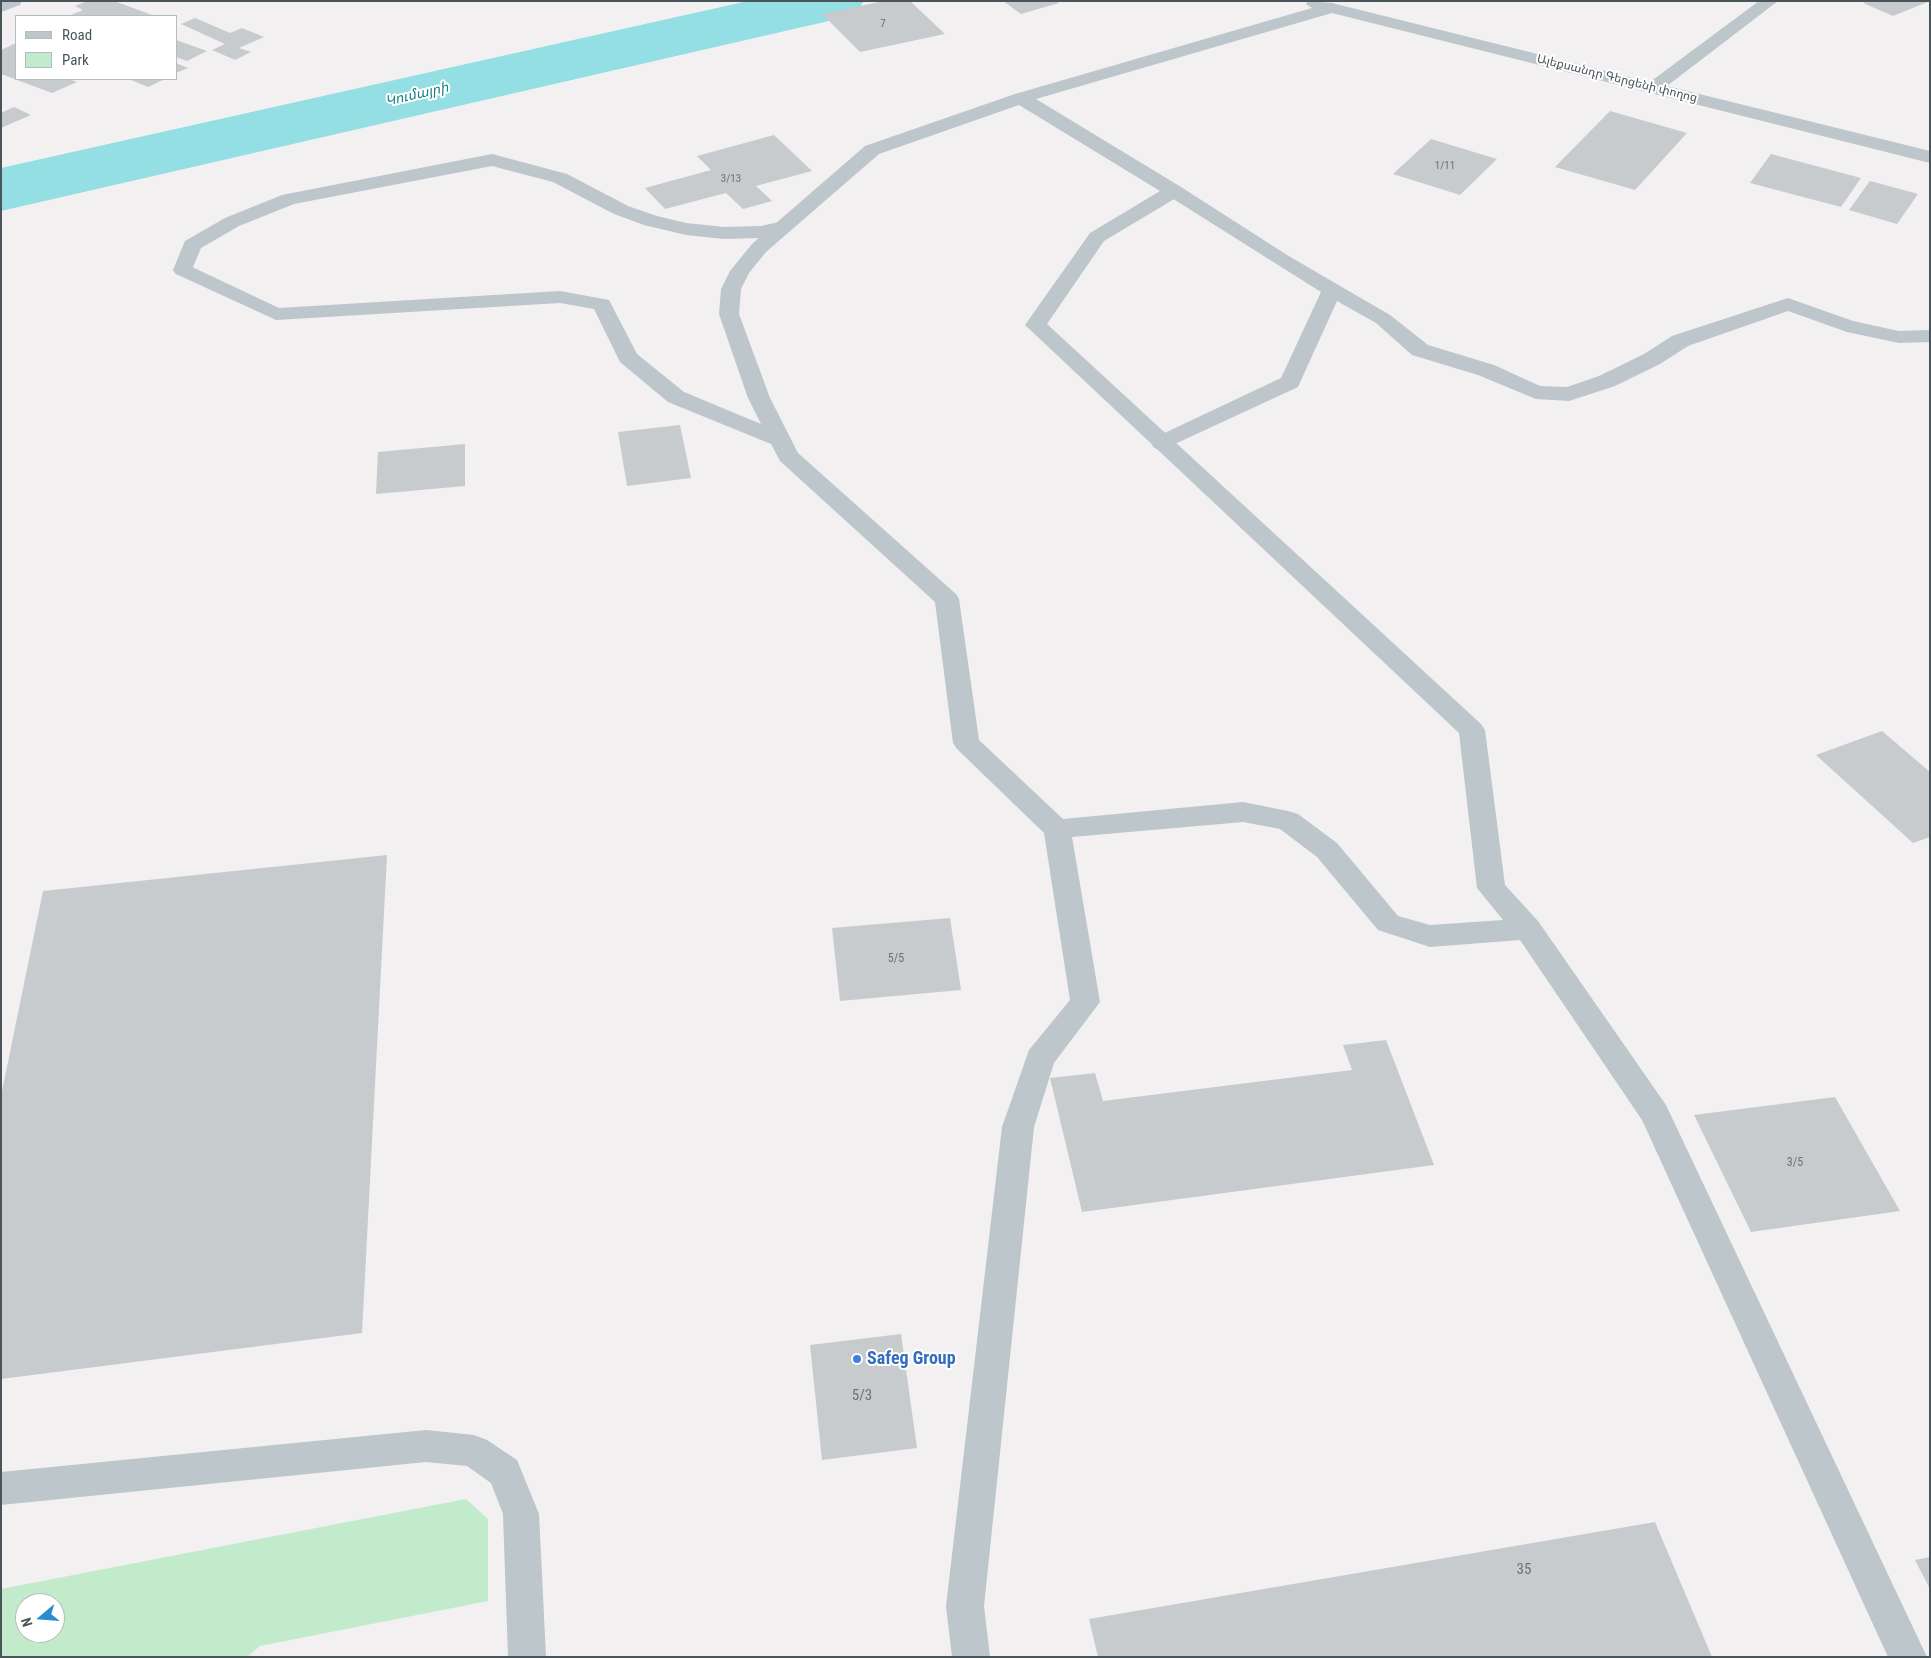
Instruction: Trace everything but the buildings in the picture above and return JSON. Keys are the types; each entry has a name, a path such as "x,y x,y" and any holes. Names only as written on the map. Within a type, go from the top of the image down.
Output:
{"street":[{"path":"1,7 14,1"},
{"name":"Ալեքսանդր Գերցենի փողոց","path":"1304,1 1930,157"},
{"path":"1653,88 1770,1"},
{"path":"971,1657 965,1606 1018,1127 1040,1058 1085,1002 1057,829 966,743 947,598 788,456 758,398 729,314 730,289 740,271 759,248 872,150 1021,98 1332,8"},
{"path":"1021,98 1280,259 1333,288 1383,319 1420,350 1486,370 1536,392 1569,394 1608,381 1652,359 1680,341 1788,304 1847,326 1900,337 1930,336"},
{"path":"778,439 676,397 628,356 602,304 560,298 276,314 183,270 192,244 232,222 289,199 492,160 560,178 621,210 651,221 686,229 724,233 761,232 784,227"},
{"path":"1174,192 1097,237 1036,325 1472,730 1491,888 1528,929 1655,1114 1908,1657"},
{"path":"1162,443 1290,382 1333,288"},
{"path":"1057,829 1243,812 1288,822 1327,850 1388,923 1430,936 1528,929"},
{"path":"1,1489 426,1446 474,1451 504,1472 521,1514 527,1657"}],"green space":[{"path":"466,1499 488,1519 488,1601 260,1646 247,1657 1,1657 1,1589"}],"waterway":[{"name":"Կումայրի","path":"1,190 833,1"}],"place":[{"name":"Safeg Group","path":"857,1359"}]}
